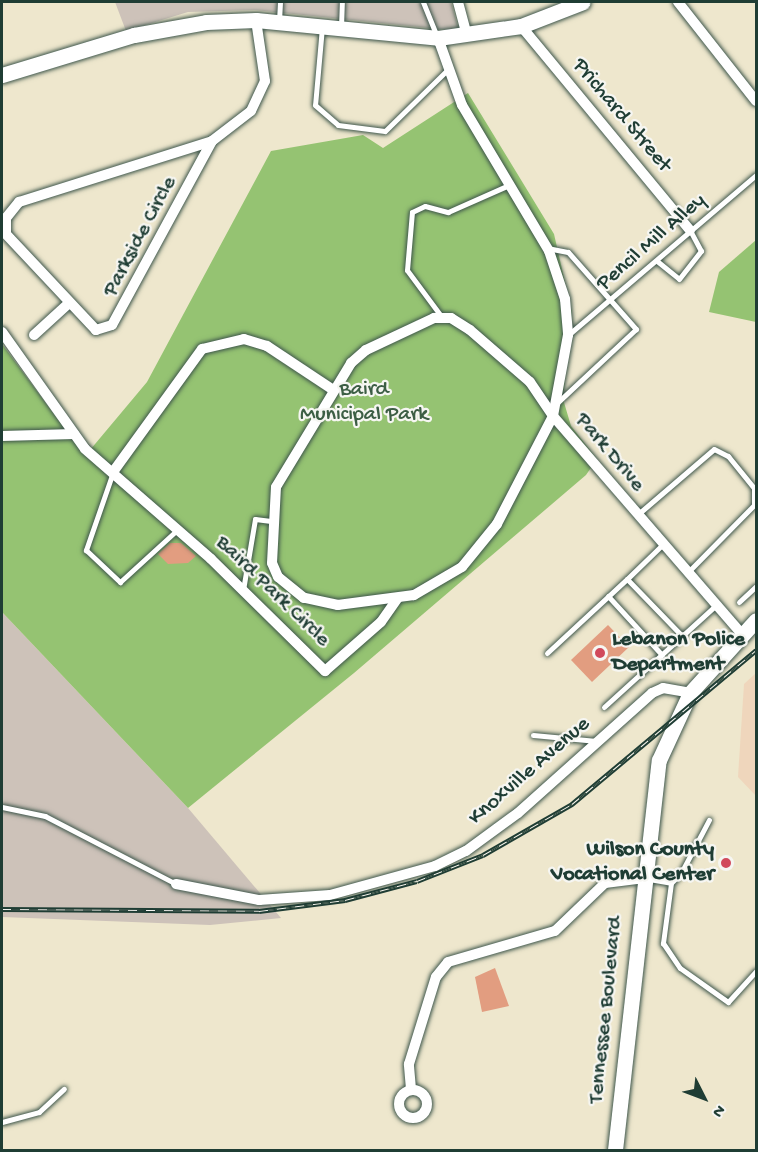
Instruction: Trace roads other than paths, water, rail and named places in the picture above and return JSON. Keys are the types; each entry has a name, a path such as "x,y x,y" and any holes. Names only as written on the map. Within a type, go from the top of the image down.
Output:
{"main road":[{"path":"2,75 143,33 206,22 279,22 438,38 521,26 583,2"},
{"name":"Tennessee Boulevard","path":"615,1150 643,878 659,760 690,693 741,633 756,620"}],"street":[{"path":"458,2 467,35"},
{"path":"678,2 756,100"},
{"name":"Parkside Circle","path":"212,141 121,316 96,330 68,304 6,234 6,218 19,202 212,141 260,102 265,81 256,21"},
{"name":"Prichard Street","path":"521,26 690,231"},
{"name":"Park Drive","path":"438,38 462,105 547,248 565,299 568,335 554,410 636,516 741,633"},
{"path":"34,335 68,304"},
{"path":"442,318 470,330 530,382 554,410"},
{"name":"Baird Park Circle","path":"442,318 366,350 332,389 276,487 271,521 272,563 278,577 304,598 338,605 398,598 437,585 481,548 554,410"},
{"name":"Baird Park Circle","path":"2,332 74,434 178,530 325,672 381,622 398,598"},
{"path":"113,472 202,349 244,339 267,346 332,389"},
{"path":"2,436 74,434"},
{"name":"Knoxville Avenue","path":"176,884 259,900 330,895 397,879 466,851 518,813 652,693 663,688 690,693"},
{"path":"411,1089 409,1065 436,977 448,962 555,931 605,883 643,878"}],"lane":[{"path":"279,22 280,2"},
{"path":"341,27 342,2"},
{"path":"423,2 438,38"},
{"path":"322,26 315,105 338,125 385,131 449,68"},
{"name":"Pencil Mill Alley","path":"568,335 756,175"},
{"path":"442,318 407,270 412,212 425,206 448,212 509,185"},
{"path":"657,261 679,279 701,251 690,231"},
{"path":"547,248 568,252 636,329 554,410"},
{"path":"636,516 714,449 728,456 754,488 754,505 687,573"},
{"path":"113,472 86,550 120,582 178,530"},
{"path":"243,592 255,519 271,521"},
{"path":"547,653 662,545"},
{"path":"627,579 682,636"},
{"path":"739,602 756,586"},
{"path":"608,596 662,655"},
{"path":"604,707 716,605"},
{"path":"533,735 597,741"},
{"path":"2,807 45,816 176,884"},
{"path":"709,820 696,853 671,883 663,943 680,968 728,1002 756,971"},
{"path":"643,878 671,883"},
{"path":"2,1122 39,1112 64,1089"}],"railway":[{"path":"2,909 259,911 345,900 417,881 483,855 572,804 756,650"}],"place":[{"name":"Lebanon Police Department","path":"600,653"},
{"name":"Wilson County Vocational Center","path":"726,863"}],"park label":[{"name":"Baird Municipal Park","path":"364,402"}]}
